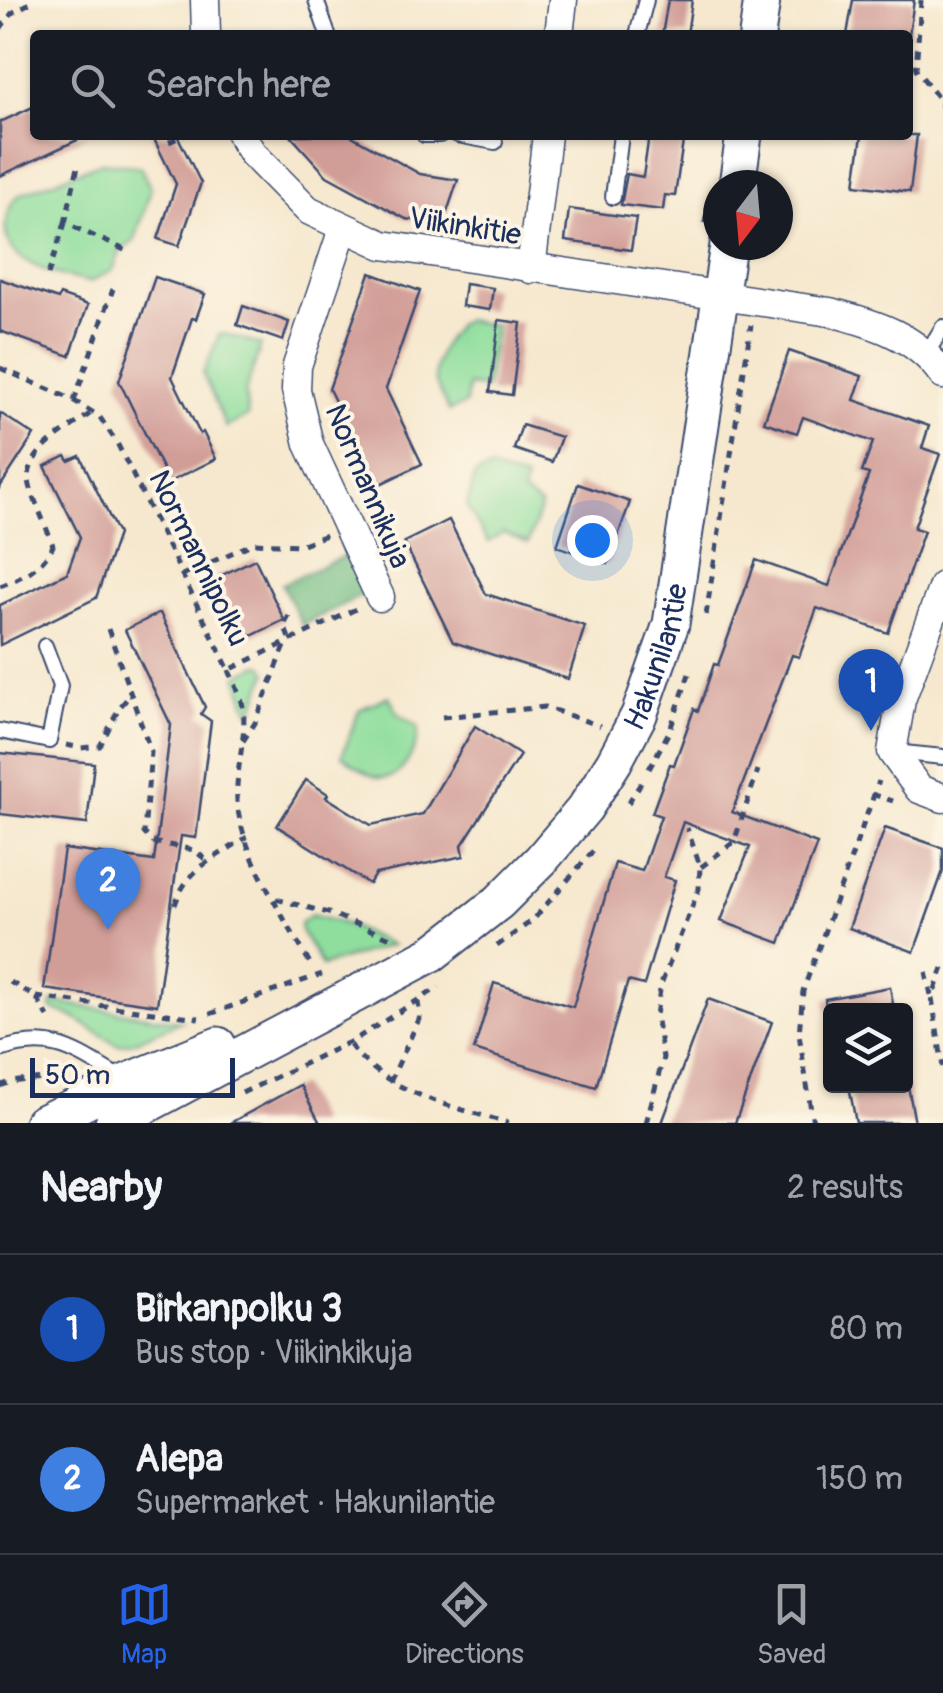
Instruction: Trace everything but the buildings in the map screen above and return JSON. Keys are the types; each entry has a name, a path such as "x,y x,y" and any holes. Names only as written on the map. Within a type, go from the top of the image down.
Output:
{"street":[{"path":"205,0 206,30"},
{"path":"559,30 563,0"},
{"path":"759,30 762,0"},
{"name":"Viikinkitie","path":"244,140 252,154 308,210 383,245 830,312 878,324 906,340 934,366"},
{"path":"530,269 545,140"},
{"path":"738,170 743,140"},
{"name":"Normannikuja","path":"343,229 297,366 296,390 309,444 380,597"},
{"name":"Hakunilantie","path":"112,1123 408,973 467,930 541,860 584,808 639,715 657,670 678,589 726,260"},
{"path":"943,586 901,700 892,752 919,790 943,798"},
{"name":"Hakunilantie","path":"42,1123 126,1082 408,973"}],"lane":[{"path":"316,0 326,30"},
{"path":"638,30 646,0"},
{"path":"484,140 495,142"},
{"path":"612,197 620,140"},
{"path":"934,366 943,326"},
{"path":"0,731 49,741 60,686 45,646"},
{"path":"892,752 943,757"},
{"path":"0,1050 26,1041 45,1041 63,1046 126,1082"}],"path":[{"path":"0,29 12,13 35,0"},
{"path":"921,0 916,69 942,102 943,111"},
{"path":"169,142 173,140"},
{"path":"48,275 79,162"},
{"path":"65,223 127,251"},
{"path":"74,401 114,289"},
{"path":"702,631 750,330"},
{"name":"Normannipolku","path":"0,368 99,416 117,443 229,670 380,597"},
{"path":"0,586 46,560 53,546 28,480 32,463 42,450 92,412"},
{"path":"182,575 254,543 300,545 348,527"},
{"path":"242,743 255,724 288,642 284,625 289,616"},
{"path":"108,629 152,752 144,834 153,842 194,850 210,863"},
{"path":"624,808 670,730 693,662"},
{"path":"229,670 243,705 237,799 246,837 311,965"},
{"path":"49,741 81,748 100,746 119,708 132,692"},
{"path":"442,717 545,707 600,726"},
{"path":"592,742 605,716"},
{"path":"810,1123 799,1034 803,990 872,794 892,752"},
{"path":"700,868 734,842 758,770"},
{"path":"646,1123 663,1058 656,1015 661,984 699,889 700,868 688,828"},
{"path":"486,954 533,920 604,836"},
{"path":"175,906 181,887 194,869 210,863 246,837"},
{"path":"274,898 332,914 408,973 443,985"},
{"path":"932,998 943,968"},
{"path":"184,1025 336,969"},
{"path":"926,972 943,1067"},
{"path":"390,1082 420,1017 408,973"},
{"path":"232,1098 354,1040 408,973"},
{"path":"10,982 36,997 199,1018"},
{"path":"36,997 48,1017"},
{"path":"350,1045 362,1062 390,1082 508,1123"},
{"path":"0,1086 13,1080 50,1081 85,1058"},
{"path":"479,1123 482,1115"}],"green space":[{"path":"102,162 140,167 151,189 135,240 120,252 113,270 89,282 48,272 22,258 7,237 7,219 14,200 20,194"},
{"path":"464,320 495,325 486,388 468,386 466,404 449,411 436,383 435,371 448,338"},
{"path":"219,335 261,345 245,393 248,416 226,427 203,374"},
{"path":"490,469 526,480 522,493 541,506 528,543 503,533 488,542 467,507 475,475"},
{"path":"351,553 364,584 362,595 302,625 282,584"},
{"path":"258,665 264,666 267,673 253,710 249,711 237,676"},
{"path":"389,696 398,714 418,727 418,735 407,762 386,778 363,771 342,756 359,710"},
{"path":"311,915 345,924 391,945 322,966 301,931 300,923"},
{"path":"52,1002 181,1021 118,1045 71,1016 51,1009"}],"place":[{"name":"Birkanpolku 3","path":"871,731"},
{"name":"Alepa","path":"108,930"}]}
